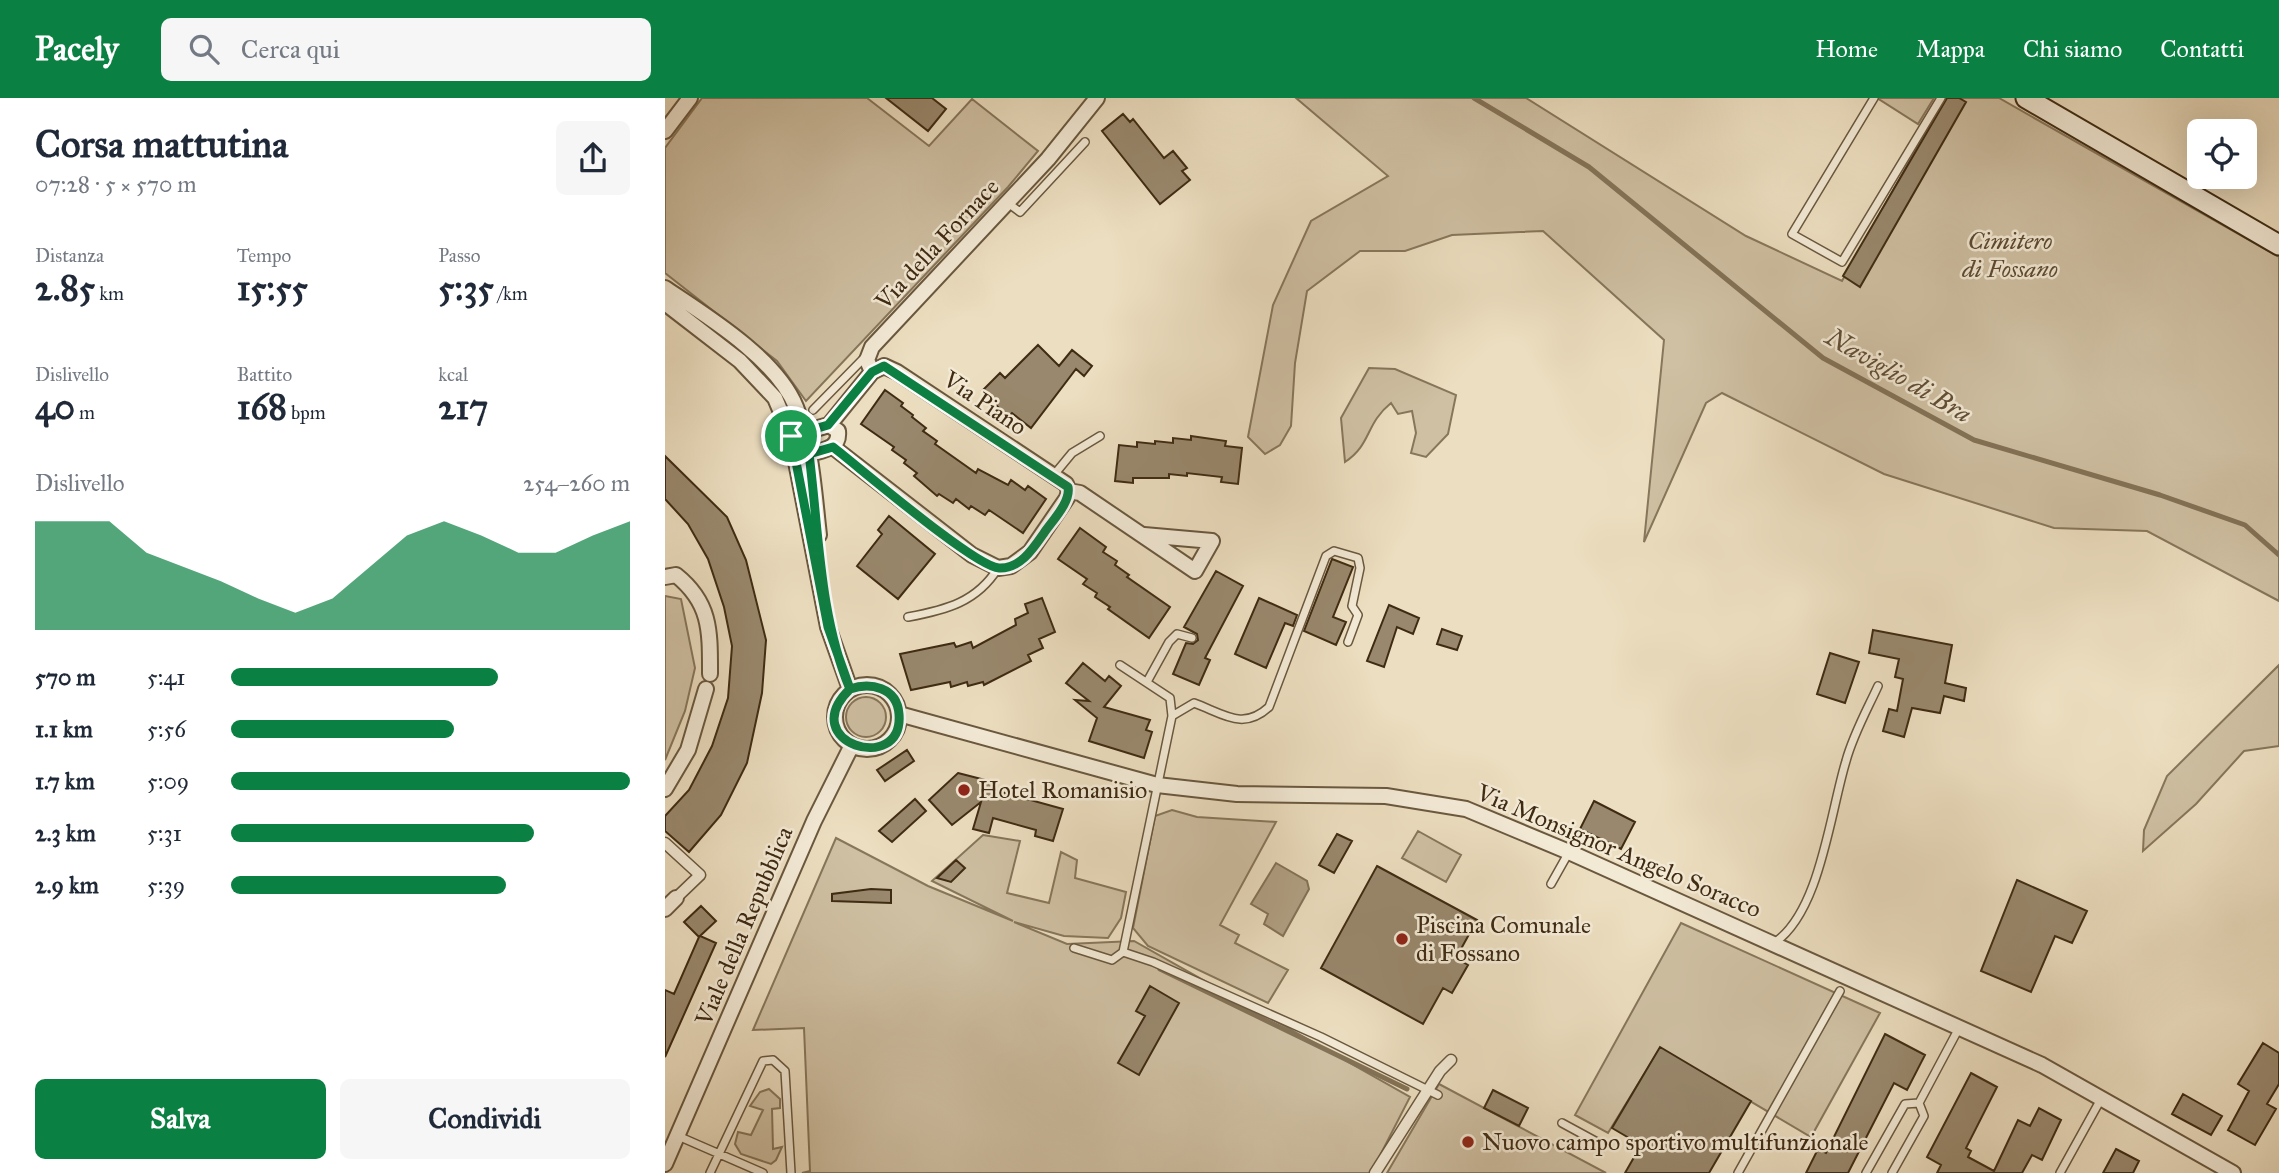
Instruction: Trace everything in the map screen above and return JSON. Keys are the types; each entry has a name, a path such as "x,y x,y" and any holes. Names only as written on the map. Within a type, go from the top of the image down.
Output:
{"main road":[{"path":"2026,98 2279,245"}],"street":[{"path":"665,131 690,98"},
{"name":"Via della Fornace","path":"868,354 1007,202 1097,98"},
{"path":"665,288 754,354 777,375 796,407 828,627 850,689"},
{"path":"665,303 764,383 809,454 828,627"},
{"path":"798,434 828,425 872,372 867,365 868,354"},
{"name":"Via Piano","path":"872,372 884,366 891,368 1066,484 1069,491 1080,494 1144,535"},
{"path":"809,454 833,447 837,442 838,431 828,425"},
{"path":"833,447 972,555 999,568 1011,566 1030,552 1069,491"},
{"path":"665,577 676,575 693,589 702,604 710,641 710,674"},
{"path":"862,684 876,685 887,691 896,701 899,714 897,728 890,739 879,747 865,749 852,745 841,737 835,724 835,711 840,698 850,689 862,684"},
{"path":"665,789 688,750 706,689"},
{"name":"Via Monsignor Angelo Soracco","path":"899,714 1157,785 1237,794 1342,793 1466,809 1774,943 2042,1065 2233,1173"},
{"name":"Viale della Repubblica","path":"665,1164 814,821 852,745"},
{"path":"665,843 700,875 665,909"},
{"path":"1375,1173 1433,1093 1440,1071 1451,1060"}],"lane":[{"path":"1874,98 1792,234 1842,262 1941,98"},
{"path":"1007,202 1020,212 1085,142"},
{"path":"813,410 868,354"},
{"path":"1053,476 1072,453 1100,436"},
{"path":"1172,716 1194,703 1241,721 1257,718 1269,706 1326,556 1334,551 1357,558 1360,568 1352,606 1359,615 1348,642"},
{"path":"908,617 941,611 969,600 988,585 999,568"},
{"path":"1147,680 1177,634 1192,638"},
{"path":"1074,948 1112,960 1123,952 1172,716 1170,698 1147,680 1120,665"},
{"path":"1774,943 1787,934 1805,909 1846,758 1878,686"},
{"path":"1551,884 1569,852"},
{"path":"1123,952 1153,962 1310,1032 1433,1093"},
{"path":"1738,1173 1840,991"},
{"path":"1919,1103 1959,1028"},
{"path":"710,1173 762,1061 773,1060 785,1071 791,1173"},
{"path":"2060,1173 2101,1099"},
{"path":"1866,1173 1905,1104 1919,1103"},
{"path":"1892,1173 1924,1115 1919,1103"},
{"path":"1562,1123 1597,1142"},
{"path":"677,1136 762,1173"}],"green space":[{"path":"702,98 867,98 929,146 972,99 1038,151 1008,187 806,401 777,361 665,273 665,148"},
{"name":"Cimitero di Fossano","path":"1296,98 1526,98 1746,236 1842,281 1945,98 1999,98 2279,257 2279,601 2147,531 2054,528 1884,474 1722,393 1706,403 1644,542 1664,340 1543,231 1452,235 1405,251 1360,251 1307,291 1295,363 1291,426 1280,445 1265,454 1248,437 1273,305 1311,221 1388,176"},
{"path":"1877,98 1934,98 1918,124"},
{"path":"1369,368 1395,369 1456,395 1448,434 1426,457 1411,453 1416,433 1412,411 1398,414 1391,403 1377,419 1360,448 1345,462 1341,418"},
{"path":"665,596 681,599 695,668 685,711 665,760"},
{"path":"2279,665 2279,746 2244,751 2196,804 2143,851 2144,830 2167,776"},
{"path":"866,697 880,703 886,717 880,731 866,737 852,731 846,717 852,703"},
{"path":"1172,810 1197,817 1276,822 1220,925 1239,935 1235,943 1288,970 1268,1003 1148,946 1133,928 1155,816"},
{"path":"1418,831 1461,855 1446,882 1402,858"},
{"path":"983,835 1020,841 1007,893 1049,903 1061,852 1077,860 1075,878 1126,892 1121,918 1108,938 1064,936 1014,922 1067,944 1134,941 1410,1097 1371,1173 802,1173 810,1171 804,1028 753,1030 836,838 928,886 1013,921 932,881"},
{"path":"1681,923 1880,1013 1811,1137 1660,1048 1608,1133 1575,1115"},
{"path":"1439,1084 1606,1173 1387,1173"},
{"path":"769,1089 780,1099 780,1108 772,1109 773,1149 782,1147 771,1164 741,1154 735,1144 738,1132 751,1135 763,1110 750,1106 760,1092"}],"shaded area":[{"path":"1276,863 1307,881 1309,889 1283,936 1264,924 1268,914 1251,904"}],"building":[{"path":"886,98 932,98 946,109 928,131"},
{"path":"1947,98 1959,98 1966,102 1860,287 1843,276"},
{"path":"1123,114 1130,122 1133,119 1164,158 1173,151 1187,168 1182,171 1190,180 1160,204 1102,131"},
{"path":"1038,345 1059,366 1072,350 1092,366 1084,376 1076,369 1031,428 1012,413 1008,417 982,391 1000,373 1005,378"},
{"path":"885,390 903,403 901,406 926,428 923,431 937,441 935,444 976,473 978,469 1008,485 1011,480 1025,490 1028,486 1046,499 1023,533 989,510 985,515 971,506 969,509 956,499 953,503 939,494 937,496 914,476 917,473 904,463 906,460 892,450 894,447 861,424"},
{"path":"1191,436 1226,441 1225,446 1242,448 1238,484 1221,482 1222,477 1187,473 1187,476 1169,474 1169,478 1133,478 1133,483 1115,481 1119,445 1137,447 1137,442 1155,444 1155,441 1173,443 1173,438 1191,440"},
{"path":"665,456 727,517 746,560 766,640 762,693 747,763 721,815 689,852 665,831 665,816 689,790 712,746 728,698 732,646 724,607 708,559 688,524 665,499"},
{"path":"889,516 935,554 898,599 857,566 882,534 878,530"},
{"path":"1080,528 1106,547 1103,552 1117,561 1115,565 1129,575 1127,577 1170,607 1149,638 1108,609 1110,607 1095,597 1097,593 1083,584 1087,579 1058,559"},
{"path":"1332,559 1353,567 1333,617 1346,622 1336,645 1304,631"},
{"path":"1216,571 1243,586 1205,658 1210,660 1199,685 1173,674 1186,643 1193,644 1198,640 1197,634 1184,627"},
{"path":"1042,598 1055,632 1039,639 1043,648 1028,655 1031,661 984,685 983,682 968,686 967,682 951,687 950,682 911,690 900,654 954,643 956,647 971,642 973,648 1016,625 1015,619 1028,613 1025,604"},
{"path":"1259,598 1297,615 1293,626 1285,623 1266,668 1235,654"},
{"path":"1389,605 1419,618 1413,634 1397,627 1384,667 1367,661"},
{"path":"1442,629 1462,636 1457,650 1437,644"},
{"path":"1873,630 1952,645 1945,683 1966,688 1964,701 1944,696 1940,713 1912,708 1904,737 1883,731 1889,709 1897,711 1903,679 1895,677 1899,659 1869,653"},
{"path":"1830,653 1859,662 1845,703 1817,694"},
{"path":"1083,663 1105,681 1109,676 1121,686 1104,707 1150,720 1146,730 1152,732 1144,758 1089,741 1097,718 1075,700 1089,701 1066,683"},
{"path":"907,750 914,761 885,781 877,770"},
{"path":"958,773 993,782 991,789 1063,809 1053,841 1035,836 1036,830 993,818 989,833 973,829 981,802 952,825 929,800"},
{"path":"915,799 926,811 892,842 879,831"},
{"path":"1594,801 1635,822 1621,849 1580,829"},
{"path":"1337,834 1352,841 1334,873 1319,865"},
{"path":"956,860 965,868 951,882 937,878"},
{"name":"Piscina Comunale di Fossano","path":"1377,866 1477,920 1456,958 1468,965 1452,993 1443,988 1423,1024 1321,968"},
{"path":"2017,880 2087,911 2072,943 2055,936 2031,992 1981,971"},
{"path":"871,889 891,890 891,903 832,901 832,894"},
{"path":"701,906 716,921 700,936 716,943 665,1057 665,990 674,994 699,937 684,922"},
{"path":"1150,986 1179,1003 1139,1075 1118,1063 1145,1016 1136,1011"},
{"path":"1885,1034 1925,1055 1907,1090 1894,1083 1848,1173 1806,1173 1818,1149 1826,1153"},
{"path":"2263,1043 2279,1053 2279,1084 2267,1104 2276,1109 2255,1145 2228,1130 2249,1091 2238,1084"},
{"path":"1660,1047 1751,1101 1709,1173 1625,1173 1641,1145 1612,1128"},
{"path":"1971,1073 1997,1087 1966,1148 1971,1151 1968,1157 1994,1171 2018,1120 2030,1126 2039,1108 2061,1120 2042,1160 2032,1155 2022,1173 1937,1173 1941,1165 1927,1157"},
{"path":"1493,1090 1528,1108 1519,1126 1484,1108"},
{"path":"2183,1094 2222,1116 2211,1135 2172,1114"},
{"path":"2116,1149 2139,1161 2133,1173 2103,1173"}],"waterway":[{"name":"Naviglio di Bra","path":"1474,98 1589,167 1823,358 1974,440 2160,495 2245,525 2279,555"},
{"path":"1160,969 1407,1089"}],"place":[{"name":"Hotel Romanisio","path":"964,790"},
{"name":"Piscina Comunale di Fossano","path":"1402,939"},
{"name":"Nuovo campo sportivo multifunzionale","path":"1468,1142"}],"route":[{"path":"791,436 828,425 872,372 884,366 891,368 1068,487 1067,498 1037,544 1023,559 1011,566 999,568 986,565 972,555 833,447 809,454 828,627 837,659 850,689 862,684 876,685 887,691 896,701 899,714 897,728 890,739 879,747 865,749 852,745 841,737 835,724 835,711 840,698 850,689 837,659 828,627 791,436"}]}
